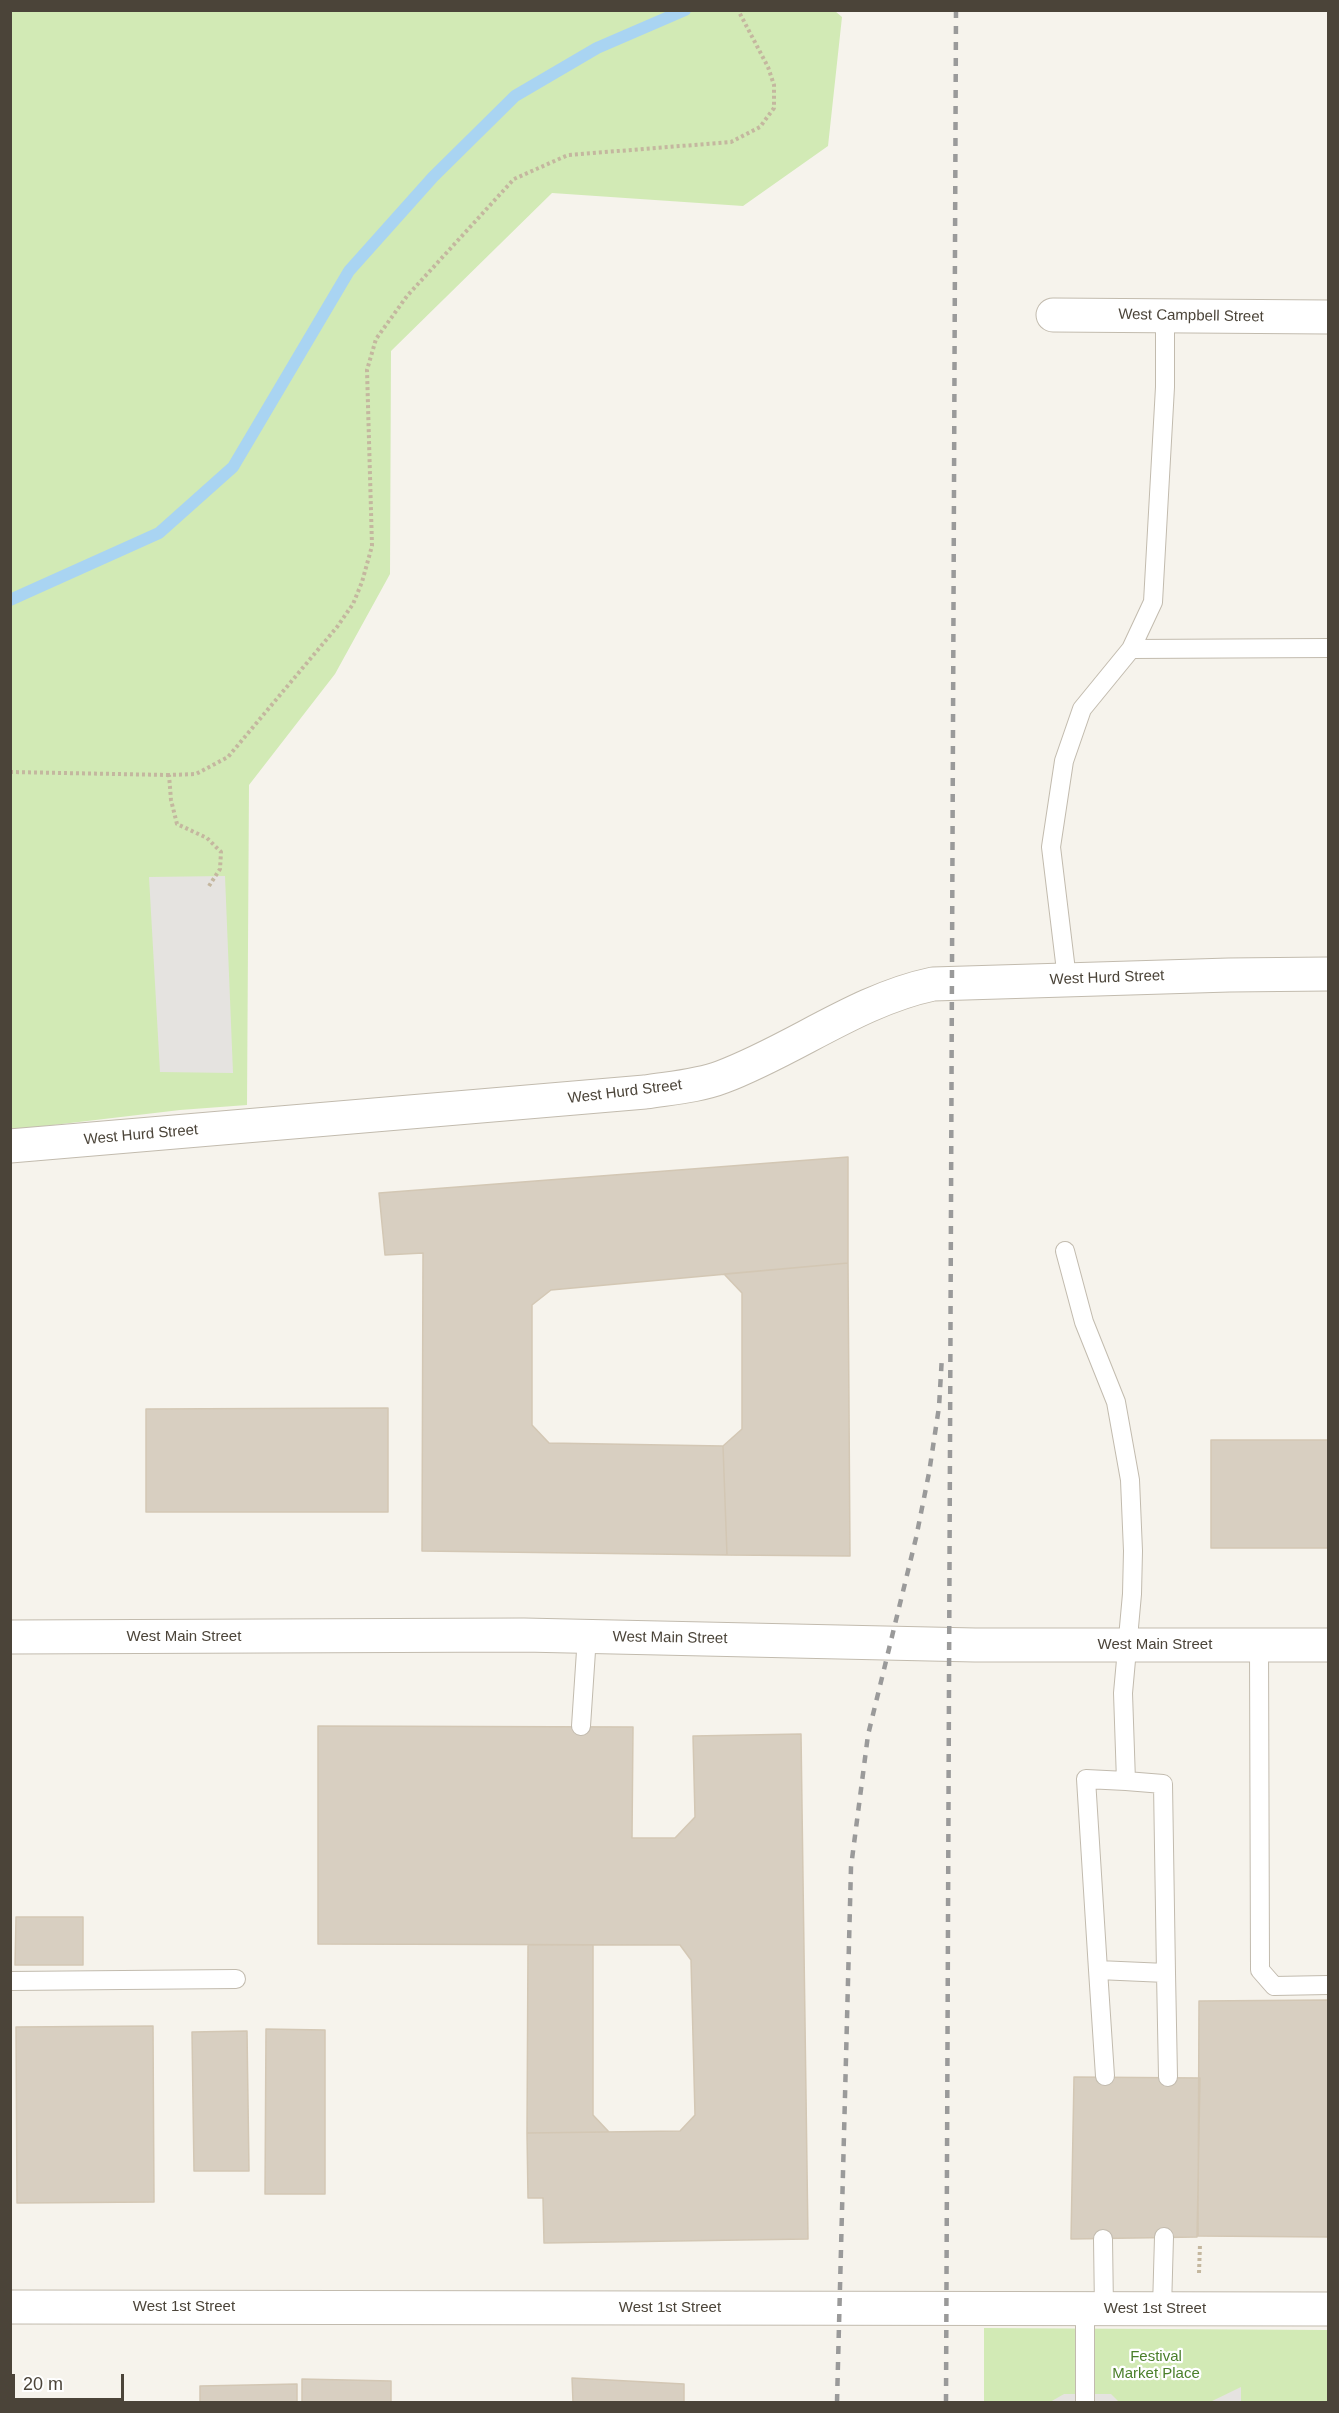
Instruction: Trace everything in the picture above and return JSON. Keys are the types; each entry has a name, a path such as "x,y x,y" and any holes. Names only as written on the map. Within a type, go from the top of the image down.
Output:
{"street":[{"name":"West Campbell Street","path":"1053,315 1329,317"},
{"name":"West Hurd Street","path":"10,1146 645,1092 721,1078 880,1000 910,988 933,984 1329,974"},
{"name":"West Main Street","path":"10,1637 587,1636 975,1645 1329,1645"},
{"name":"West 1st Street","path":"10,2307 1329,2309"}],"lane":[{"path":"1067,979 1051,847 1064,761 1082,709 1131,649 1153,602 1165,387 1165,315"},
{"path":"1131,649 1329,648"},
{"path":"1065,1251 1084,1322 1116,1402 1130,1480 1133,1551 1123,1693 1126,1781"},
{"path":"580,1726 587,1636"},
{"path":"1259,1645 1260,1970 1274,1986 1329,1985"},
{"path":"1105,2076 1086,1779 1163,1784 1168,2077"},
{"path":"1098,1970 1167,1973"},
{"path":"10,1982 236,1978"},
{"path":"1162,2308 1164,2237"},
{"path":"1085,2403 1103,2239"}],"path":[{"path":"10,772 169,776 196,774 228,757 337,627 353,604 362,582 372,546 367,369 376,339 407,296 514,179 568,156 731,142 760,127 774,108 774,85 768,67 738,10"},
{"path":"169,776 171,800 177,824 207,838 220,852 220,869 209,886"}],"green space":[{"path":"11,11 835,11 842,17 828,146 743,206 552,193 391,351 390,574 335,674 249,785 247,1105 180,1110 11,1130"},
{"name":"Festival Market Place","path":"984,2328 1328,2330 1328,2402 984,2402"}],"shaded area":[{"path":"225,876 233,1073 160,1072 149,877"},
{"path":"1241,2387 1241,2402 1210,2402"},
{"path":"1064,2394 1111,2394 1119,2402 1050,2402"}],"building":[{"path":"848,1157 848,1263 551,1290 532,1305 532,1425 549,1443 723,1446 727,1555 422,1551 423,1253 385,1255 379,1193"},
{"path":"848,1263 850,1556 727,1555 723,1446 742,1429 742,1293 724,1274"},
{"path":"388,1408 388,1512 146,1512 146,1409"},
{"path":"1211,1440 1328,1440 1328,1548 1211,1548"},
{"path":"318,1726 633,1727 632,1838 675,1838 695,1817 693,1736 801,1734 808,2239 544,2243 543,2198 528,2198 527,2133 680,2131 695,2115 691,1960 680,1945 318,1944"},
{"path":"16,1917 83,1917 83,1965 15,1965"},
{"path":"528,1945 593,1945 593,2115 609,2132 527,2133"},
{"path":"1328,2000 1328,2237 1198,2236 1199,2001"},
{"path":"153,2026 154,2202 17,2203 16,2027"},
{"path":"266,2029 325,2030 325,2194 265,2194"},
{"path":"247,2031 249,2171 194,2171 192,2032"},
{"path":"1074,2077 1200,2078 1197,2237 1071,2239"},
{"path":"572,2378 684,2384 684,2402 573,2402"},
{"path":"302,2379 391,2381 391,2402 302,2402"},
{"path":"297,2384 297,2402 200,2402 200,2386"}],"waterway":[{"path":"10,600 159,533 233,467 349,271 433,177 515,96 597,48 685,10"}],"railway":[{"path":"946,2402 956,10"},
{"path":"837,2402 851,1867 868,1735 916,1538 929,1473 939,1407 942,1356"}]}
